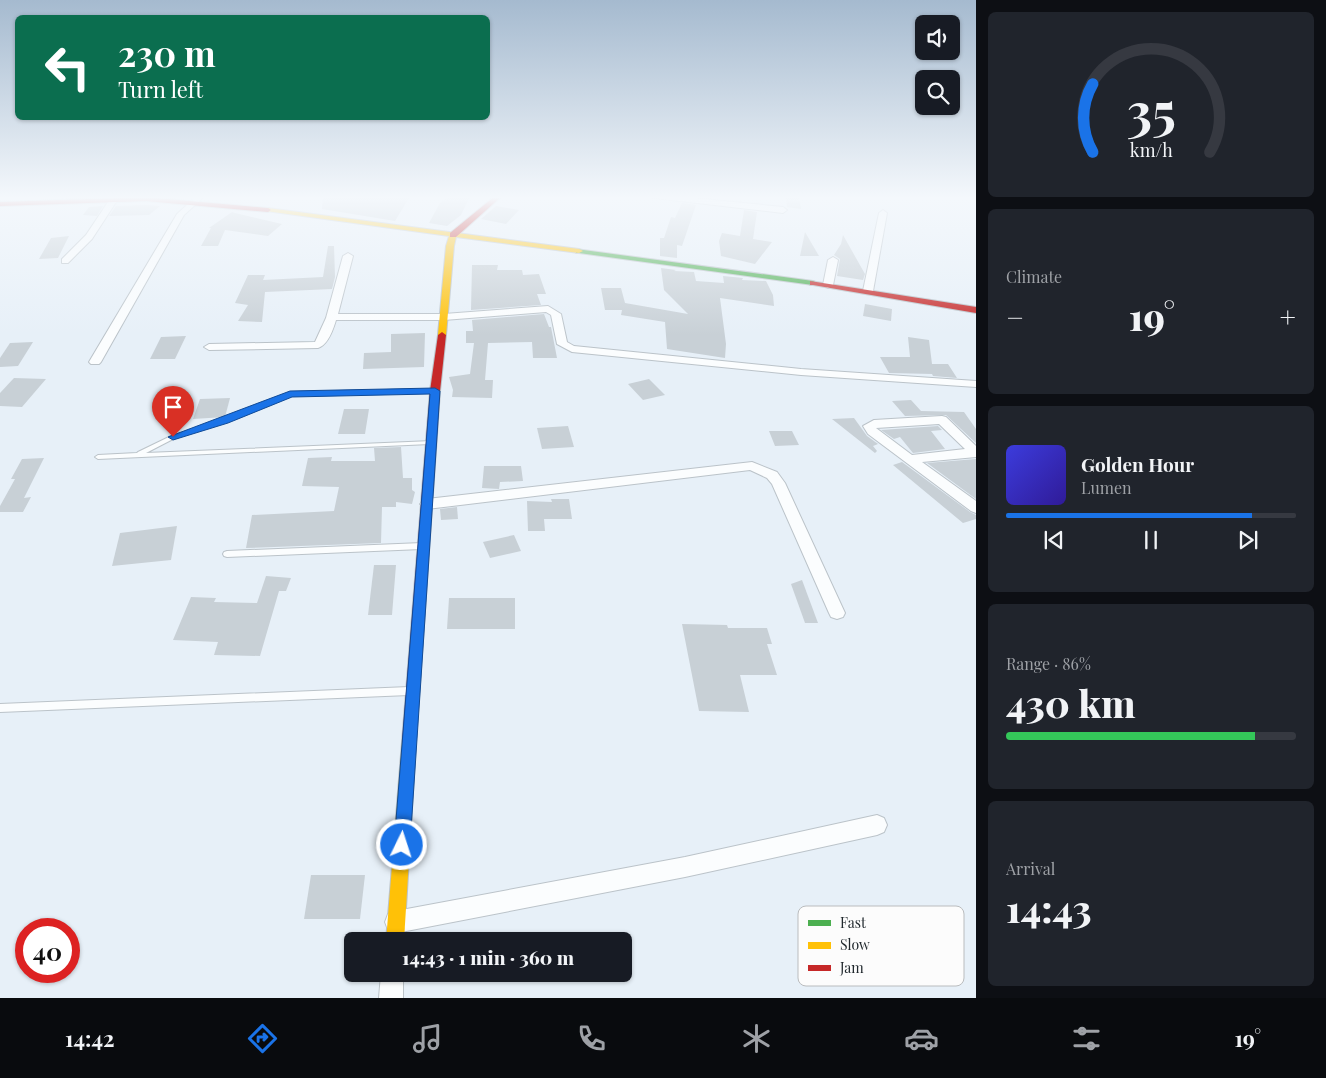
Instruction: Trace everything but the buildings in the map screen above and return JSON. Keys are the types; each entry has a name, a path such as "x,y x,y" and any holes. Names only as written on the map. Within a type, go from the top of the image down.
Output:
{"street":[{"path":"65,261 83,243"},
{"path":"95,362 164,243"},
{"path":"451,243 435,391 396,932 877,825"},
{"path":"510,243 828,285 976,310"},
{"path":"868,292 877,243"},
{"path":"208,347 312,346 321,342 332,318 348,256"},
{"path":"828,285 833,260"},
{"path":"332,318 444,317 548,309 556,314 562,344 572,349 801,372 976,384"},
{"path":"976,453 942,420 870,424 872,431 976,508"},
{"path":"910,459 976,453"},
{"path":"427,504 752,466 772,476 778,483 837,613"},
{"path":"390,998 391,982"}],"lane":[{"path":"136,455 173,437 224,421 290,394 435,391"},
{"path":"98,457 431,442"},
{"path":"227,554 423,546"},
{"path":"0,708 414,690"}],"traffic: fast":[{"path":"579,251 813,283"}],"traffic: slow":[{"path":"442,335 451,243"},
{"path":"515,243 579,251"},
{"path":"396,932 409,742"}],"traffic: jam":[{"path":"813,283 976,310"},
{"path":"409,742 435,391 442,335"}],"route":[{"path":"173,437 211,426 271,400 290,394 435,391 402,845"}]}
